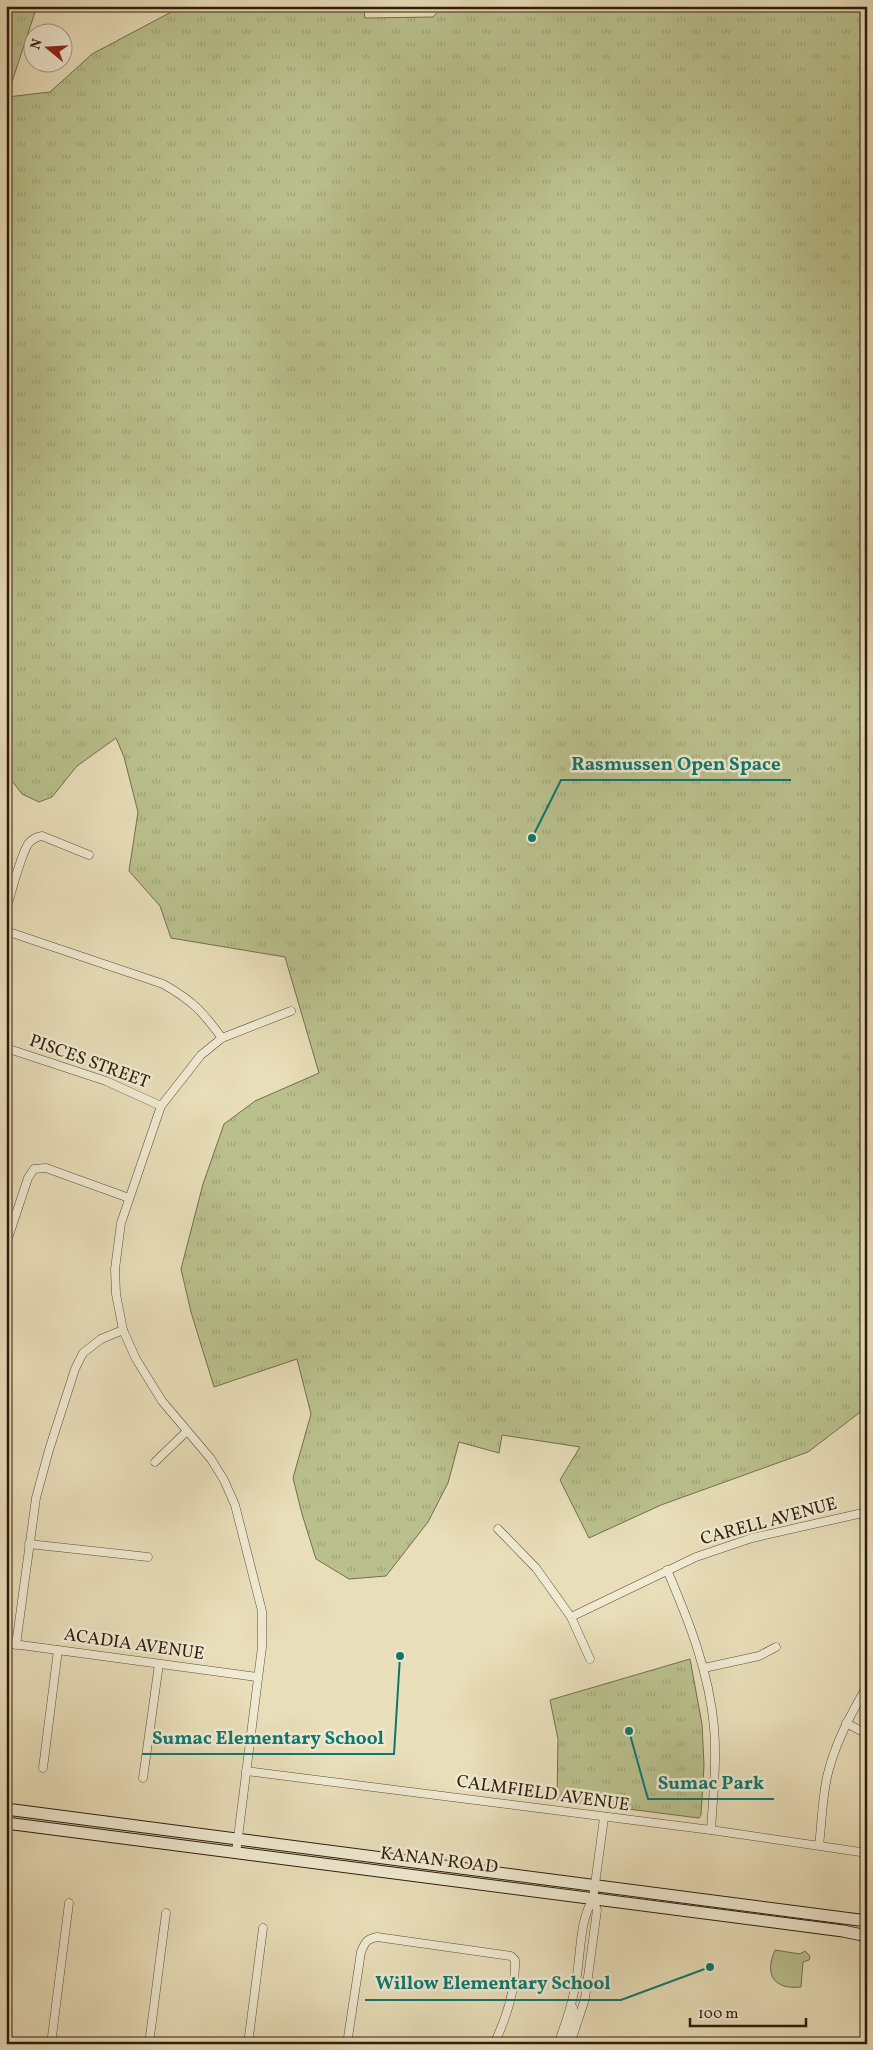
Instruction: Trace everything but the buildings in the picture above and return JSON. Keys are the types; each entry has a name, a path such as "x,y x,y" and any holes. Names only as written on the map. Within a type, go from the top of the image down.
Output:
{"main road":[{"name":"KANAN ROAD","path":"6,1809 866,1922"},
{"name":"KANAN ROAD","path":"6,1823 833,1930 867,1936"}],"street":[{"path":"6,910 23,857 29,843 35,838 42,836 89,854"},
{"path":"6,931 163,984 184,996 203,1012 222,1038"},
{"path":"236,1853 262,1647 262,1611 235,1505 224,1480 211,1460 162,1401 136,1358 123,1330 116,1294 115,1270 121,1223 161,1106 201,1055 222,1038 290,1011"},
{"name":"PISCES STREET","path":"6,1048 106,1081 161,1106"},
{"path":"6,1244 28,1178 34,1169 46,1168 129,1198"},
{"path":"16,1645 29,1544 40,1482 75,1369 83,1353 101,1339 123,1330"},
{"path":"156,1462 186,1432"},
{"name":"CARELL AVENUE","path":"572,1617 696,1557 752,1538 867,1512"},
{"path":"498,1529 536,1568 572,1617 590,1659"},
{"path":"29,1544 148,1557"},
{"path":"667,1570 688,1619 704,1668 714,1726 715,1769 711,1830"},
{"name":"ACADIA AVENUE","path":"6,1643 257,1677"},
{"path":"704,1668 759,1656 776,1647"},
{"path":"43,1768 58,1650"},
{"path":"143,1778 159,1664"},
{"path":"819,1845 827,1775 846,1723 867,1686"},
{"path":"846,1723 867,1734"},
{"name":"CALMFIELD AVENUE","path":"246,1771 604,1818 711,1830 867,1853"},
{"path":"558,2044 572,2004 586,1909 593,1899 604,1818"},
{"path":"570,2044 587,1984 597,1910 593,1899"},
{"path":"51,2044 69,1903"},
{"path":"866,1922 867,1908"},
{"path":"149,2044 166,1913"},
{"path":"248,2044 263,1928"},
{"path":"347,2044 361,1952 364,1943 369,1938 377,1937 511,1956 515,1960 513,1986 507,2010 494,2044"},
{"path":"564,2044 573,2017 572,2004"}],"green space":[{"path":"6,6 37,6 32,22 22,22 22,52 7,97 50,92 92,54 175,10 198,9 201,6 363,6 365,18 433,17 443,6 867,6 867,1411 863,1410 808,1452 661,1505 589,1538 560,1480 580,1447 502,1435 499,1453 459,1442 448,1483 428,1522 386,1576 349,1579 316,1559 293,1478 311,1414 297,1359 214,1387 191,1312 181,1269 203,1184 224,1124 255,1101 319,1073 285,957 171,938 160,906 129,871 138,812 124,757 116,738 77,766 52,797 39,802 22,794 6,773"},
{"path":"690,1659 702,1724 704,1765 701,1815 699,1818 557,1800 558,1739 550,1700"},
{"path":"775,1950 800,1954 805,1951 810,1956 809,1960 803,1962 801,1987 784,1986 774,1979 771,1967"}],"waterway":[{"path":"132,6 135,9 155,6"}],"place":[{"name":"Rasmussen Open Space","path":"532,838"},
{"name":"Sumac Elementary School","path":"400,1656"},
{"name":"Sumac Park","path":"629,1731"},
{"name":"Willow Elementary School","path":"710,1967"}]}
